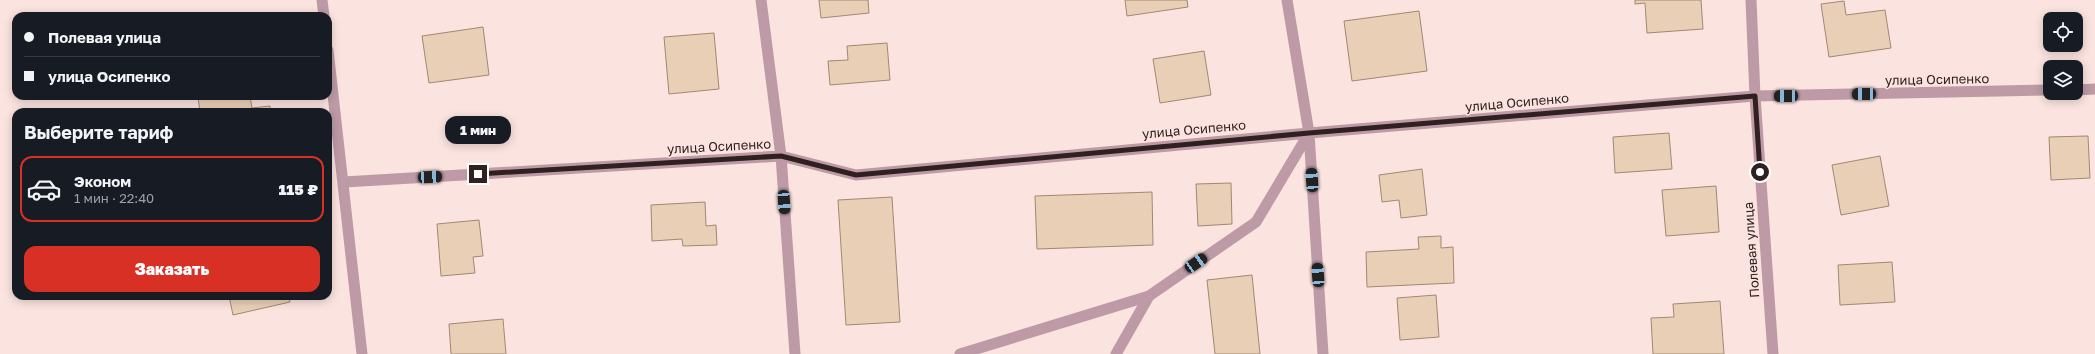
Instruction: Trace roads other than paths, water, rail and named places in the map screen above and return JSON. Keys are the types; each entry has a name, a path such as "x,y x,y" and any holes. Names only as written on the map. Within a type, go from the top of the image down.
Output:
{"street":[{"path":"322,0 324,12"},
{"path":"760,0 781,156 795,354"},
{"path":"1287,0 1309,133 1323,354"},
{"name":"Полевая улица","path":"1751,0 1755,96 1773,354"},
{"path":"332,83 362,354"},
{"name":"улица Осипенко","path":"344,182 781,156 856,175 1309,133 1755,96 2043,90"},
{"path":"2083,90 2095,90"},
{"path":"960,354 1149,296 1256,222 1309,133"},
{"path":"1116,354 1149,296"}]}
